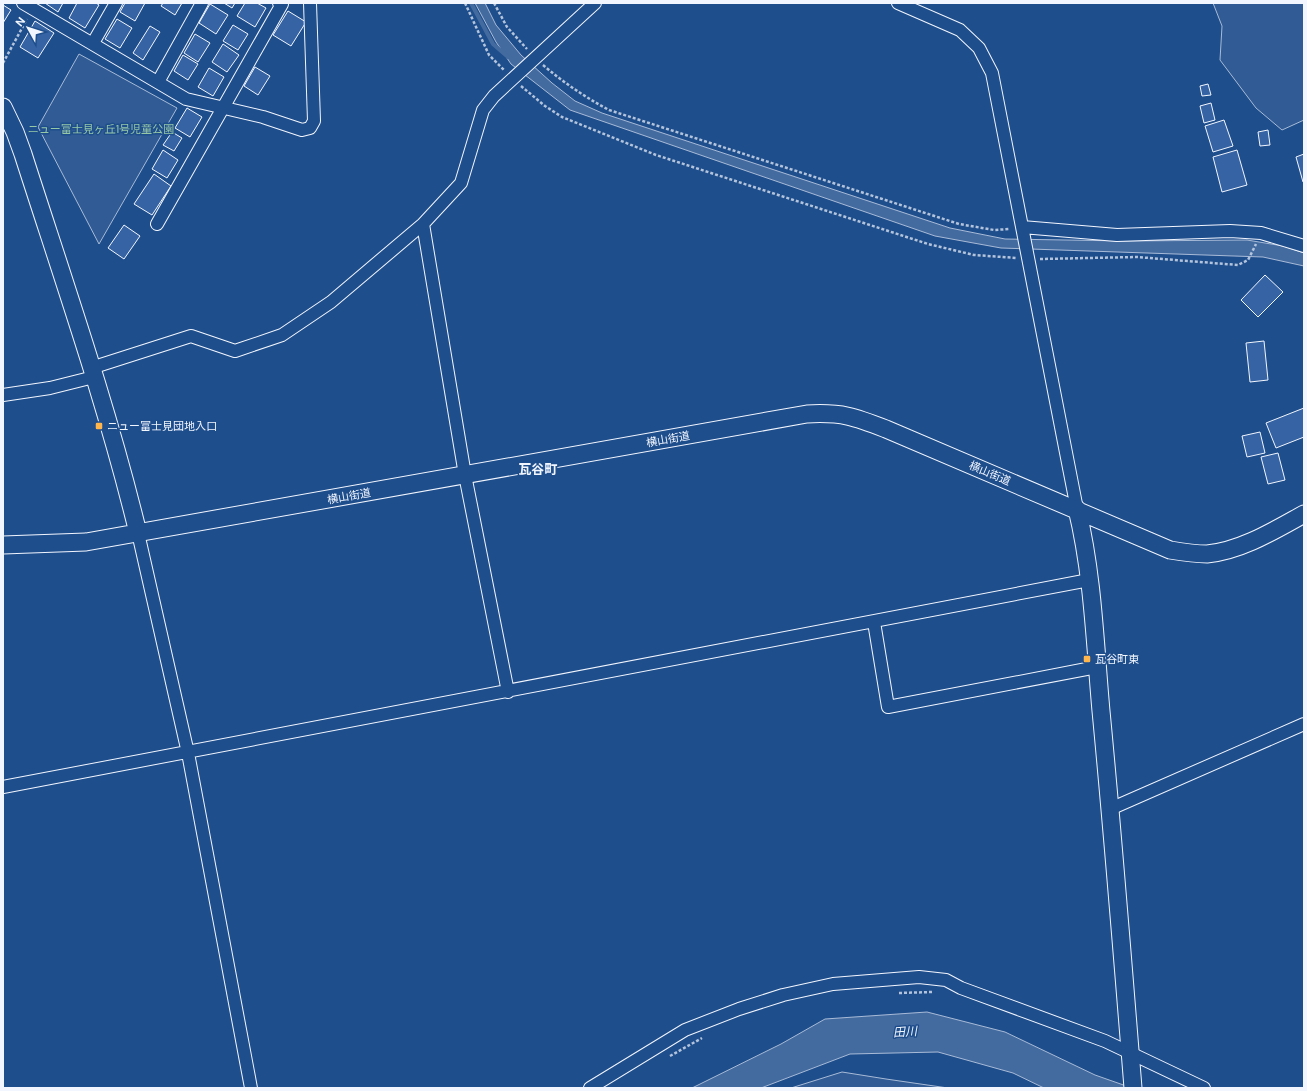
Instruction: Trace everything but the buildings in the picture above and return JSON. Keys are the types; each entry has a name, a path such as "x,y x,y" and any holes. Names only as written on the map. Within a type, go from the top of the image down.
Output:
{"street":[{"path":"93,43 116,3"},
{"path":"158,82 202,3"},
{"path":"157,224 282,4 279,3"},
{"path":"30,5 186,99 263,117 302,130 310,128 314,121 310,3"},
{"path":"3,395 50,388 191,336 235,351 282,335 331,302 423,224 461,183 483,110 494,96 595,3"},
{"path":"898,3 960,30 979,48 992,73 1076,509 1082,531 1089,580 1134,1088"},
{"path":"3,107 15,132 23,154 93,373 124,476 188,753 251,1088"},
{"path":"423,224 465,475 508,692"},
{"path":"1022,227 1117,235 1230,231 1261,233 1304,246"},
{"name":"横山街道","path":"3,545 86,542 807,414 829,413 849,415 886,429 1170,550 1201,554 1228,550 1244,544 1304,514"},
{"path":"3,787 188,753 1089,580"},
{"path":"874,622 888,707 1097,667"},
{"path":"1110,809 1304,724"},
{"path":"590,1088 685,1030 738,1009 783,995 833,984 879,979 919,977 946,980 961,988 1105,1041 1131,1056 1204,1088"}],"path":[{"path":"465,3 489,55 512,79 545,106 562,117 656,155 928,244 974,256 1029,259 1137,256 1238,265 1248,260 1261,233"},
{"path":"494,3 507,27 535,58 563,83 609,110 959,224 994,230 1022,227"},
{"path":"3,63 30,5"},
{"path":"895,993 935,992"},
{"path":"667,1057 708,1035"}],"shaded area":[{"path":"1213,3 1304,3 1304,120 1282,130 1256,108 1220,60 1222,26"},
{"name":"ニュー富士見ヶ丘1号児童公園","path":"79,54 177,108 99,244 38,127"},
{"path":"842,1072 886,1079 948,1088 791,1088"}],"water":[{"path":"475,3 485,3 496,25 521,55 552,83 575,101 602,113 950,228 1005,239 1126,241 1247,240 1283,246 1304,253 1304,266 1263,257 1001,248 935,236 570,110 511,64 496,42"},
{"name":"田川","path":"927,1012 1005,1032 1095,1075 1132,1088 1044,1088 1013,1073 938,1052 850,1054 761,1088 692,1088 781,1044 825,1019"}],"waterway":[{"path":"471,3 493,44 508,57"}],"place":[{"name":"ニュー富士見団地入口","path":"99,426"},
{"name":"瓦谷町東","path":"1087,659"}],"district":[{"name":"瓦谷町","path":"538,469"}]}
